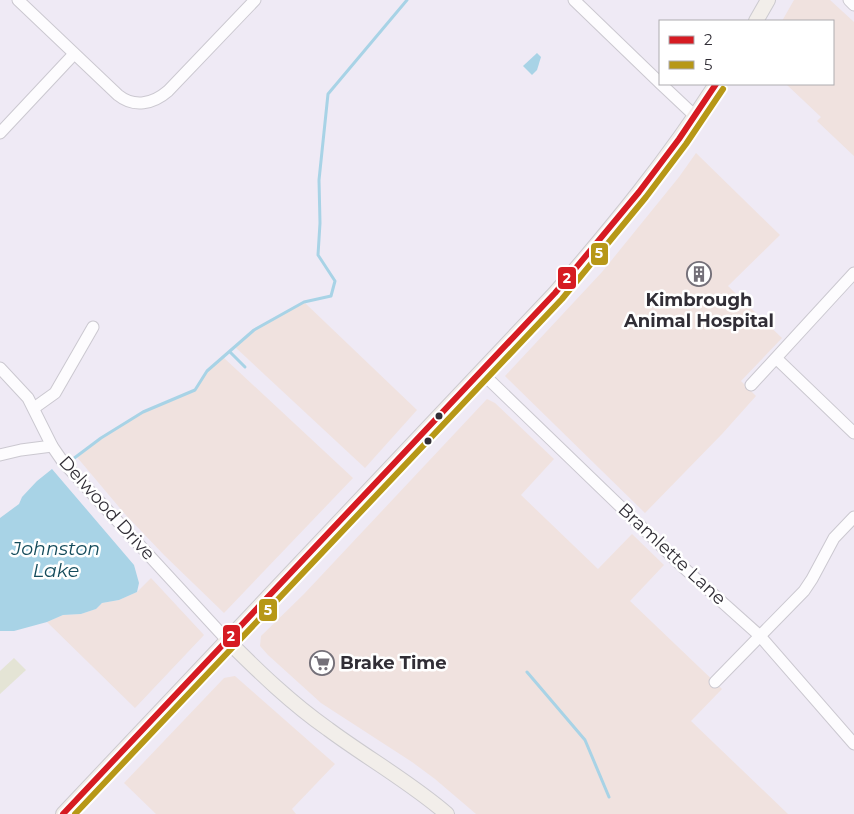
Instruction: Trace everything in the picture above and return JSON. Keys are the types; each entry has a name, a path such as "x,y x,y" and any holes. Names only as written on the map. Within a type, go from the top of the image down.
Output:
{"main road":[{"path":"757,20 768,0"},
{"path":"63,814 555,293 614,225 656,172 715,85"},
{"path":"227,640 276,688 302,710 328,730 399,777 447,814"}],"street":[{"path":"18,0 122,98 133,103 147,102 161,97 255,0"},
{"path":"574,0 659,81"},
{"path":"849,0 854,5"},
{"path":"0,133 74,54"},
{"path":"663,85 695,116"},
{"path":"751,386 854,274"},
{"path":"34,408 55,393 93,327"},
{"path":"777,359 854,433"},
{"name":"Delwood Drive","path":"0,368 20,388 34,408 52,446 70,471 227,640"},
{"name":"Bramlette Lane","path":"481,372 673,557 760,636 854,744"},
{"path":"0,455 20,450 52,446"},
{"path":"715,682 807,587 834,538 854,517"}],"shaded area":[{"path":"794,0 830,0 854,22 854,156 817,121 821,117 787,85 834,85 834,20 783,20"},
{"path":"696,153 780,235 728,286 782,338 741,381 756,396 645,513 505,376 602,272 679,177"},
{"path":"304,302 417,410 365,468 235,347 254,330"},
{"path":"223,357 353,478 224,613 124,513 76,456 143,412 195,390 207,371"},
{"path":"487,399 495,403 554,459 521,495 598,569 632,534 664,565 630,601 722,689 691,721 788,814 476,814 412,762 321,703 260,646 261,636 304,594"},
{"path":"151,578 204,635 135,708 47,622 63,615 81,614 96,609 102,603 119,600 137,592"},
{"path":"14,658 26,670 0,694 0,671"},
{"path":"235,676 335,764 292,809 296,814 156,814 124,783 224,678"}],"water":[{"path":"537,53 541,57 537,70 532,75 523,66"},
{"name":"Johnston Lake","path":"52,469 134,565 139,583 137,592 119,600 102,603 96,609 81,614 63,615 47,622 14,631 0,631 0,518 19,504 22,497 37,481"}],"waterway":[{"path":"73,459 101,438 143,412 195,390 207,371 254,330 304,302 331,296 335,281 318,255 320,223 319,180 328,94 407,0"},
{"path":"230,352 245,367"},
{"path":"527,672 585,740 609,797"}],"transit line":[{"name":"2","path":"63,814 555,293 639,192 679,139 715,85"},
{"name":"5","path":"75,814 562,299 646,197 686,144 723,89"}],"place":[{"name":"Kimbrough Animal Hospital","path":"699,274"},
{"name":"Brake Time","path":"322,663"}]}
